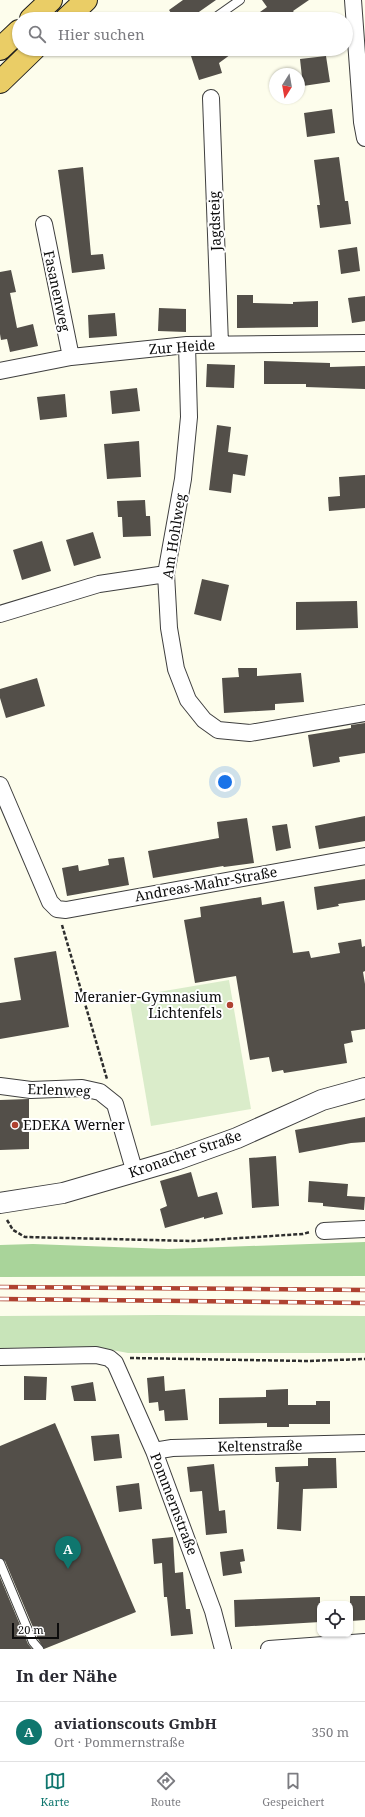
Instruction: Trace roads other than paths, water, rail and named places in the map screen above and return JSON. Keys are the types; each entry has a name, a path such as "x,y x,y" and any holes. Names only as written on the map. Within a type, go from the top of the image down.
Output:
{"highway":[{"path":"38,12 51,0"},
{"path":"73,12 86,0"},
{"path":"0,49 12,38"},
{"path":"0,82 27,56"}],"street":[{"path":"353,0 362,122 365,138"},
{"name":"Jagdsteig","path":"211,98 220,344"},
{"name":"Fasanenweg","path":"44,224 71,357"},
{"name":"Zur Heide","path":"0,370 71,357 187,345 365,343"},
{"name":"Am Hohlweg","path":"187,345 188,417 183,479 166,574 169,628 176,669 188,700 204,720 218,730 250,733 365,713"},
{"path":"0,614 99,584 166,574"},
{"name":"Andreas-Mahr-Straße","path":"0,787 54,905 66,910 365,856"},
{"name":"Erlenweg","path":"0,1086 31,1090 82,1088 100,1092 114,1104 135,1172"},
{"name":"Kronacher Straße","path":"3,1212 211,1148 302,1108 365,1088"},
{"path":"324,1231 365,1229"},
{"name":"Pommernstraße","path":"0,1357 96,1355 109,1358 115,1363 154,1451 211,1605 223,1649"},
{"name":"Keltenstraße","path":"154,1451 172,1448 365,1444"},
{"path":"269,1649 365,1642"}],"lane":[{"path":"223,12 240,0"},
{"path":"0,1563 33,1642 39,1649"}],"railway":[{"path":"0,1287 365,1290"},
{"path":"0,1299 365,1303"}],"place":[{"name":"Meranier-Gymnasium Lichtenfels","path":"230,1005"},
{"name":"EDEKA Werner","path":"15,1125"},
{"name":"aviationscouts GmbH","path":"68,1569"}]}
